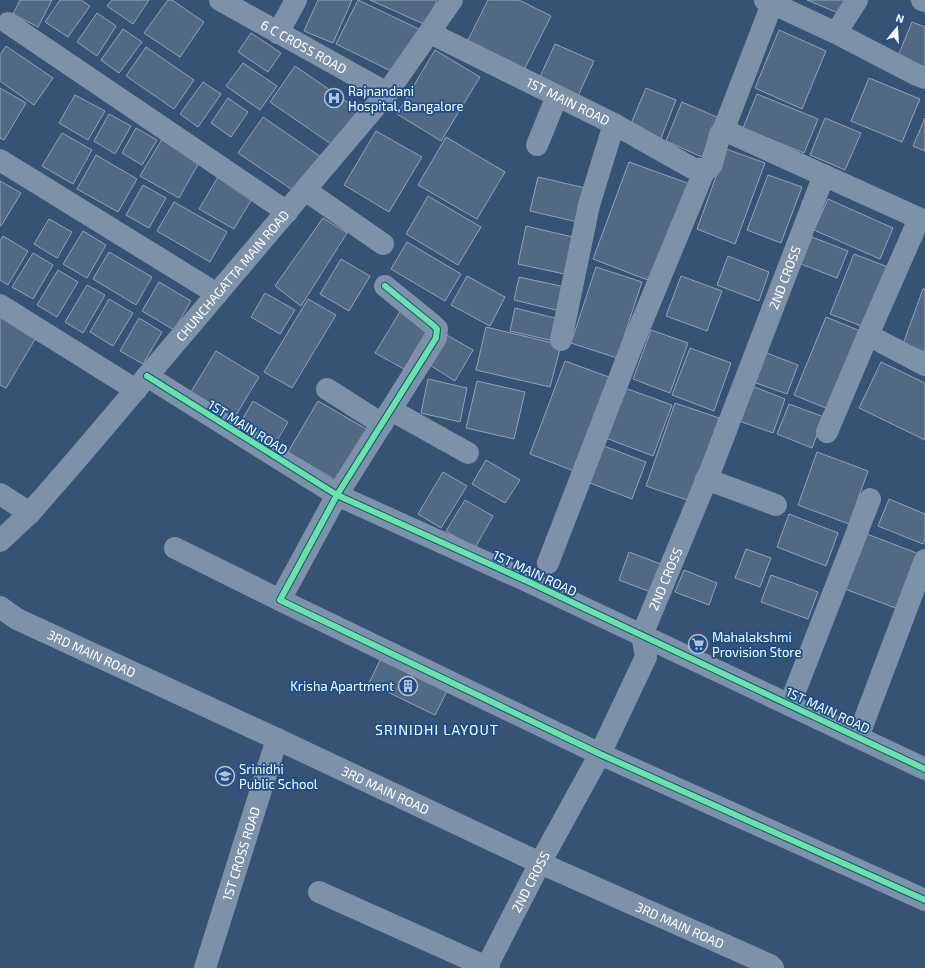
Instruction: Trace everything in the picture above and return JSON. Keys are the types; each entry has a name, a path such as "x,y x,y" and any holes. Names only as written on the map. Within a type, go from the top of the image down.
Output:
{"street":[{"name":"6 C CROSS ROAD","path":"220,0 387,93"},
{"path":"278,33 296,0"},
{"name":"CHUNCHAGATTA MAIN ROAD","path":"0,541 30,513 387,93 452,0"},
{"path":"836,33 857,0"},
{"path":"548,563 631,348 705,169 709,168 712,164 720,134 723,131 769,2 836,33 925,78"},
{"path":"8,24 287,212"},
{"name":"1ST MAIN ROAD","path":"430,33 614,124 694,169 705,169"},
{"path":"536,145 557,96"},
{"path":"561,340 589,204 614,124"},
{"path":"723,131 922,220 868,335 827,432"},
{"path":"0,160 217,294"},
{"name":"2ND CROSS","path":"487,968 540,863 600,754 646,657 642,635 706,479 824,175"},
{"path":"305,190 382,244"},
{"path":"280,600 337,496 436,338 437,329 433,325 384,286"},
{"name":"1ST MAIN ROAD","path":"0,304 142,383 337,496 527,581 858,736 925,769"},
{"path":"868,335 925,365"},
{"path":"327,390 468,453"},
{"path":"706,479 776,505"},
{"path":"0,494 30,513"},
{"path":"790,704 870,499"},
{"path":"175,548 600,754 925,900"},
{"path":"858,736 925,560"},
{"name":"3RD MAIN ROAD","path":"0,608 17,619 540,863 770,965 773,968"},
{"name":"1ST CROSS ROAD","path":"205,968 277,739"},
{"path":"319,892 487,968"}],"building":[{"path":"20,0 52,0 38,27 13,14"},
{"path":"60,0 81,0 90,6 68,37 45,22"},
{"path":"112,0 149,0 133,24 107,6"},
{"path":"168,0 172,0 204,22 180,57 144,33"},
{"path":"318,0 352,0 333,43 304,31"},
{"path":"358,0 421,30 399,75 336,44"},
{"path":"370,0 437,0 426,25"},
{"path":"488,0 519,0 551,16 524,70 467,42"},
{"path":"807,0 850,0 843,15"},
{"path":"97,13 116,26 97,56 77,42"},
{"path":"912,22 925,27 925,69 895,63"},
{"path":"123,29 142,42 119,73 101,60"},
{"path":"779,30 826,51 802,109 755,88"},
{"path":"251,33 281,53 268,72 238,52"},
{"path":"555,44 594,61 577,98 538,81"},
{"path":"6,46 53,78 34,105 0,81 0,55"},
{"path":"146,47 194,80 174,109 126,76"},
{"path":"435,50 480,77 441,141 397,114"},
{"path":"243,63 277,86 260,110 226,86"},
{"path":"295,66 359,110 334,146 270,102"},
{"path":"869,78 920,99 902,142 851,121"},
{"path":"203,82 221,94 198,127 180,114"},
{"path":"0,88 26,103 4,140 0,138"},
{"path":"646,88 676,100 661,138 630,126"},
{"path":"757,94 818,119 804,153 743,128"},
{"path":"75,95 105,111 88,140 59,123"},
{"path":"228,98 248,112 231,137 211,123"},
{"path":"682,102 719,118 702,157 666,141"},
{"path":"109,114 131,126 115,154 94,141"},
{"path":"263,117 321,157 297,193 238,153"},
{"path":"825,118 861,133 845,170 810,155"},
{"path":"925,118 925,151 913,146"},
{"path":"136,128 157,140 142,165 122,153"},
{"path":"376,131 422,157 389,212 344,185"},
{"path":"62,133 92,150 73,184 42,166"},
{"path":"446,137 505,172 477,219 418,185"},
{"path":"162,139 200,161 179,198 140,176"},
{"path":"726,149 765,163 735,244 697,229"},
{"path":"96,155 137,179 118,212 77,189"},
{"path":"629,162 690,184 653,282 593,259"},
{"path":"768,175 802,187 781,243 747,230"},
{"path":"218,177 253,197 234,229 199,209"},
{"path":"538,177 585,188 578,222 530,211"},
{"path":"0,181 21,193 1,226 0,226"},
{"path":"143,185 166,198 149,228 126,215"},
{"path":"428,196 481,227 458,265 406,234"},
{"path":"828,199 893,228 880,259 814,230"},
{"path":"174,202 227,232 210,262 157,231"},
{"path":"323,218 347,233 301,306 275,286"},
{"path":"49,219 72,232 57,258 34,244"},
{"path":"526,226 577,238 569,275 518,264"},
{"path":"83,231 106,245 87,278 63,264"},
{"path":"3,236 28,251 8,285 0,280 0,241"},
{"path":"812,237 848,251 837,278 801,264"},
{"path":"407,242 461,274 445,301 391,269"},
{"path":"109,252 152,277 136,305 93,279"},
{"path":"33,253 53,265 33,299 12,287"},
{"path":"854,254 888,267 864,327 830,314"},
{"path":"728,256 769,272 759,301 717,285"},
{"path":"341,259 370,276 349,311 320,294"},
{"path":"596,267 642,282 617,358 571,343"},
{"path":"58,270 78,282 57,317 37,305"},
{"path":"467,276 505,297 490,326 451,305"},
{"path":"681,276 722,291 707,331 666,316"},
{"path":"519,277 565,287 560,311 514,300"},
{"path":"159,282 191,301 174,330 142,311"},
{"path":"87,285 105,295 83,333 65,322"},
{"path":"923,289 925,289 925,352 903,344"},
{"path":"265,293 295,310 280,334 251,317"},
{"path":"109,299 133,313 113,346 90,332"},
{"path":"308,299 336,315 292,388 264,372"},
{"path":"515,308 559,319 554,341 510,331"},
{"path":"401,310 429,327 404,369 375,353"},
{"path":"0,313 37,336 6,388 0,385"},
{"path":"826,317 860,331 828,409 794,395"},
{"path":"139,318 162,332 143,364 120,351"},
{"path":"486,327 561,345 550,387 476,370"},
{"path":"651,330 688,343 670,393 633,379"},
{"path":"445,334 473,350 455,381 428,364"},
{"path":"690,348 731,363 714,411 672,395"},
{"path":"216,351 259,377 233,420 189,395"},
{"path":"764,352 798,365 787,394 753,382"},
{"path":"565,361 609,377 574,471 530,454"},
{"path":"881,362 925,383 925,440 859,408"},
{"path":"428,379 467,388 460,422 421,413"},
{"path":"477,381 525,392 514,439 466,428"},
{"path":"752,386 785,399 773,433 739,421"},
{"path":"622,387 672,405 653,456 603,437"},
{"path":"253,401 288,422 272,449 237,429"},
{"path":"318,401 368,430 337,481 288,452"},
{"path":"675,403 719,418 690,501 646,486"},
{"path":"789,404 824,417 812,448 777,434"},
{"path":"596,443 646,462 632,499 582,480"},
{"path":"817,452 868,471 849,524 798,505"},
{"path":"486,460 520,480 505,503 472,484"},
{"path":"443,472 467,486 441,528 418,514"},
{"path":"889,499 925,514 925,540 923,544 878,526"},
{"path":"465,500 493,516 475,548 446,531"},
{"path":"789,514 838,533 826,566 777,547"},
{"path":"867,534 919,554 898,609 845,589"},
{"path":"746,549 771,558 760,587 735,578"},
{"path":"629,552 666,566 656,594 619,580"},
{"path":"684,570 717,583 709,605 675,592"},
{"path":"771,575 818,592 808,619 761,602"},
{"name":"Krisha Apartment","path":"382,656 448,689 435,715 369,683"}],"cycle path":[{"path":"385,286 437,329 436,338 337,495 280,600 600,754 925,900"},
{"path":"147,376 337,495 527,581 925,769"}],"place":[{"name":"Rajnandani Hospital, Bangalore","path":"334,98"},
{"name":"Mahalakshmi Provision Store","path":"698,644"},
{"name":"Krisha Apartment","path":"408,686"},
{"name":"Srinidhi Public School","path":"225,776"}],"district":[{"name":"SRINIDHI LAYOUT","path":"437,730"}]}
